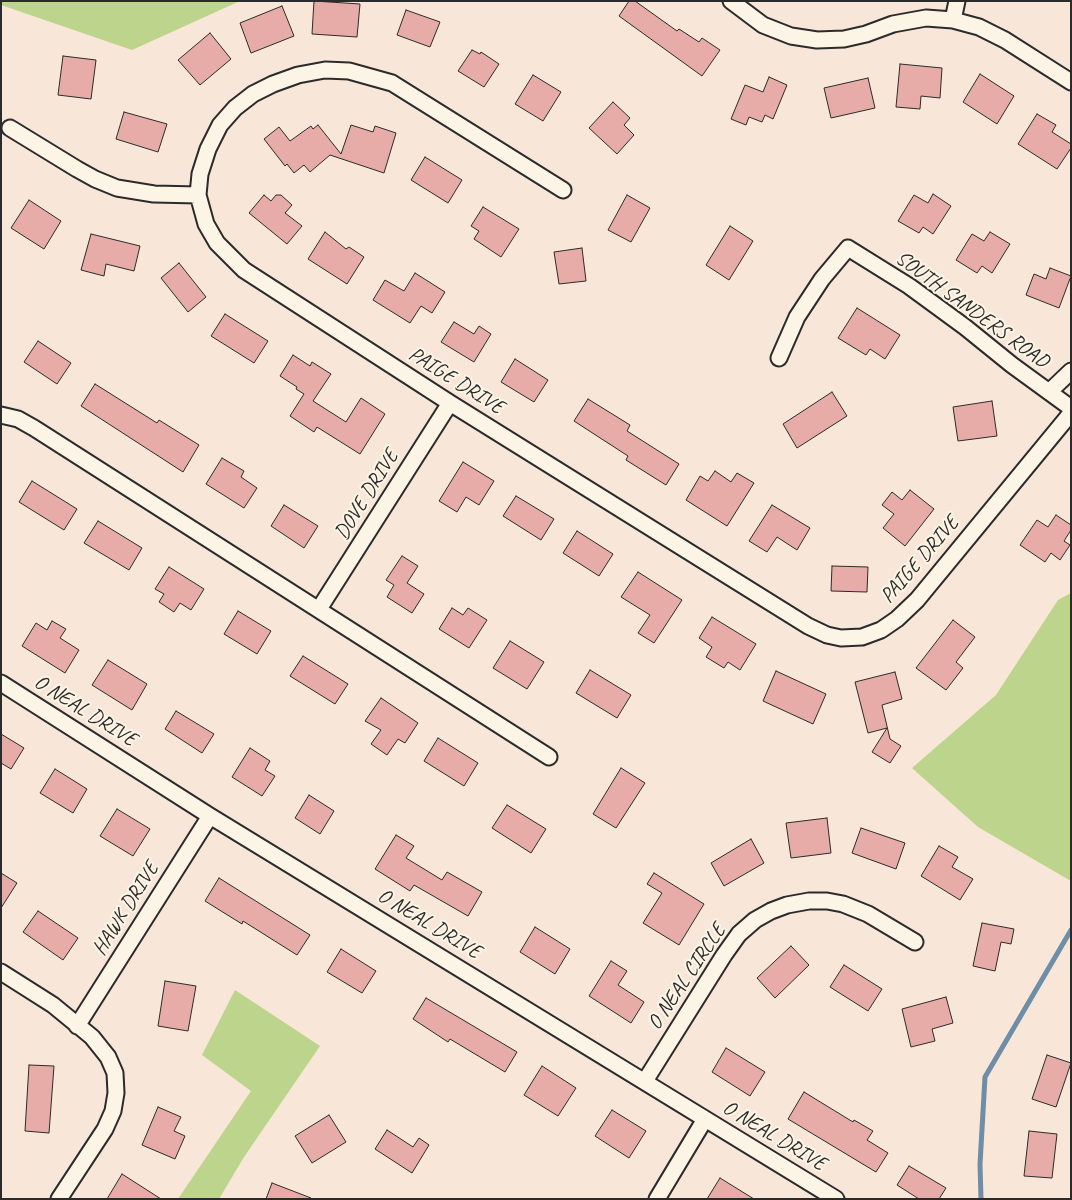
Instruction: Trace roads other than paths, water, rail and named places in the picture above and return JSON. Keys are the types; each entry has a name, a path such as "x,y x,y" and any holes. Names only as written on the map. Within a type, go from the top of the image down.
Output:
{"street":[{"path":"731,1 764,25 791,36 817,40 844,39 866,34 894,24 926,18 953,20 979,28 1005,40 1071,82"},
{"path":"953,20 957,1"},
{"name":"PAIGE DRIVE","path":"563,190 392,82 349,71 325,70 298,75 273,84 253,94 235,108 220,125 208,149 200,174 198,195 206,224 217,243 244,270 450,403 808,626 827,635 841,638 862,637 881,630 898,619 916,600 1071,413"},
{"path":"10,128 77,169 117,188 154,194 198,195"},
{"name":"SOUTH SANDERS ROAD","path":"779,358 797,317 822,279 848,248 909,286 1071,408"},
{"path":"1049,392 1071,371"},
{"name":"DOVE DRIVE","path":"319,609 450,403"},
{"path":"1,416 18,419 34,428 549,757"},
{"name":"O NEAL DRIVE","path":"1,683 210,816 836,1199"},
{"name":"HAWK DRIVE","path":"77,1026 210,816"},
{"name":"O NEAL CIRCLE","path":"645,1081 739,934 755,920 771,911 787,905 809,901 827,901 843,904 868,914 915,942"},
{"path":"1,972 52,1005 92,1037 108,1057 114,1073 116,1093 113,1111 105,1128 58,1199"},
{"path":"657,1199 705,1118"}],"waterway":[{"path":"981,1199 980,1164 985,1077 1071,930"}]}
